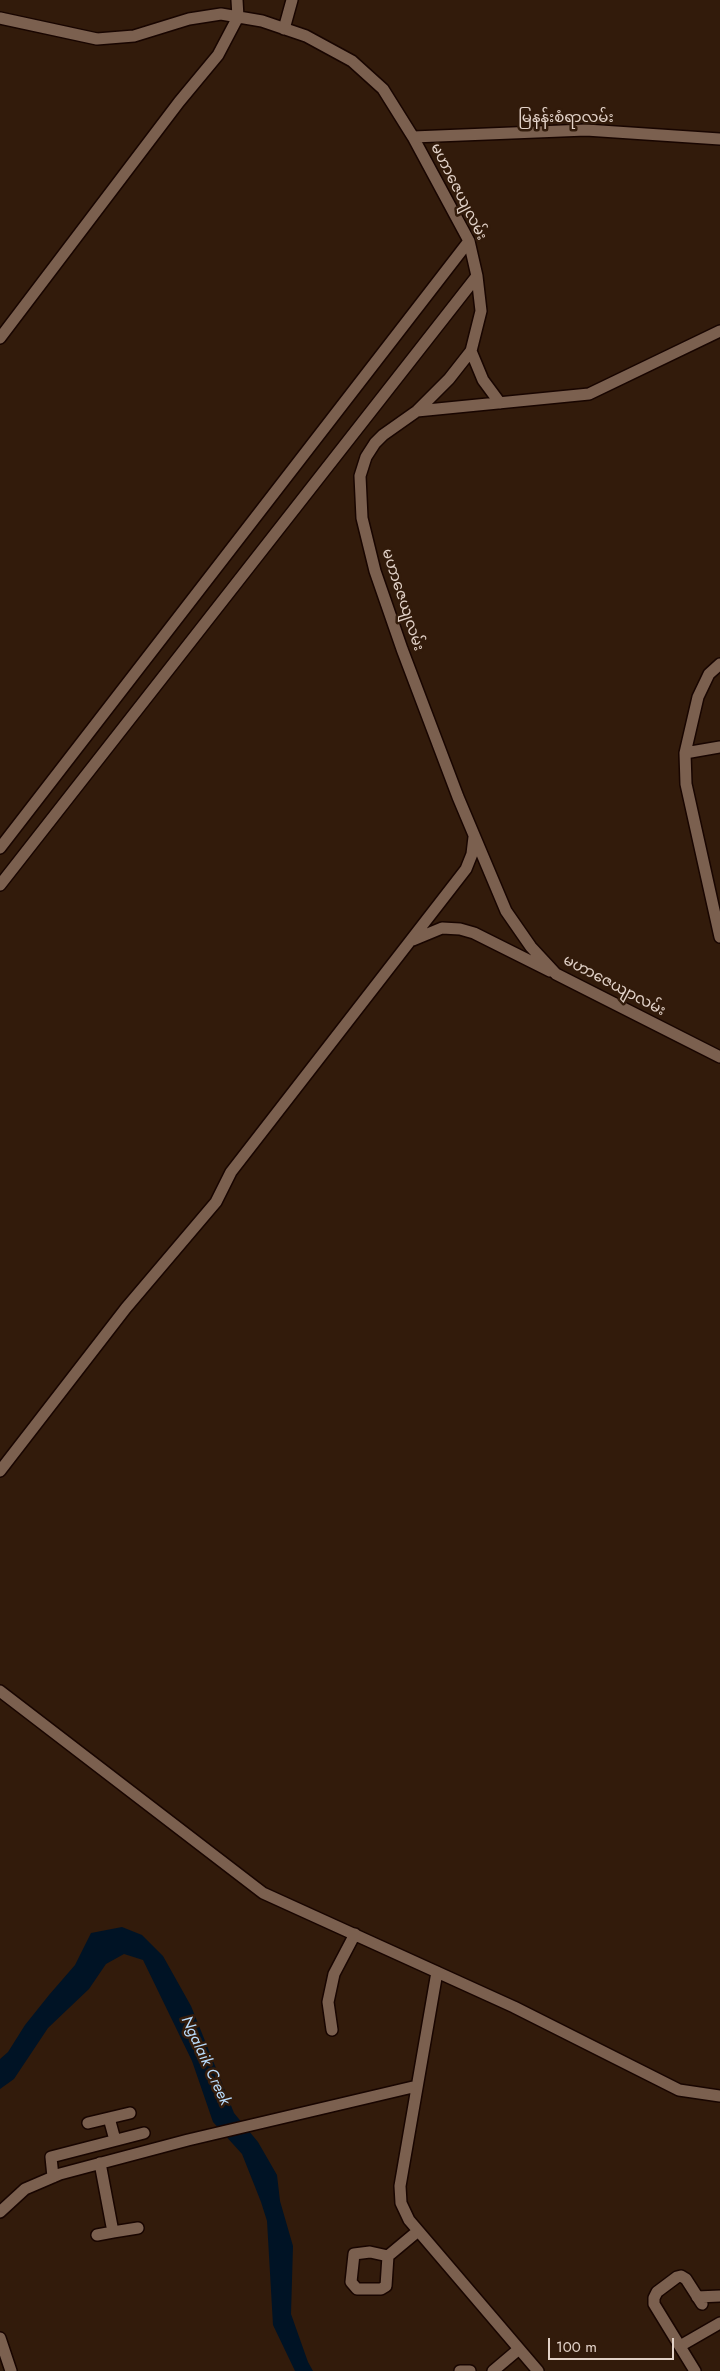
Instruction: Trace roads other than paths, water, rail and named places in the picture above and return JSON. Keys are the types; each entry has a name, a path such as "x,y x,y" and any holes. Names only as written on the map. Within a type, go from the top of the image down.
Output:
{"street":[{"path":"0,338 178,102 218,54 238,17 237,0"},
{"path":"284,29 292,0"},
{"name":"မဟာဇေယျလမ်း","path":"0,18 97,39 134,36 189,20 221,14 262,21 306,36 352,61 383,89 413,137 469,241 477,276 480,311 471,351 449,379 417,411 382,435 366,457 360,476 362,518 375,571 402,649 474,837 488,865"},
{"name":"မြနန်းစံရာလမ်း","path":"413,137 586,130 720,139"},
{"path":"0,848 469,241"},
{"path":"0,885 477,276"},
{"path":"417,411 589,394 720,331"},
{"path":"471,351 483,380 500,403"},
{"path":"720,664 709,674 698,697 685,753 686,784 720,937"},
{"path":"685,753 720,747"},
{"path":"0,1471 126,1308 216,1202 231,1172 466,869 472,854 474,837"},
{"name":"မဟာဇေယျာလမ်း","path":"488,865 506,911 531,947 556,974 720,1057"},
{"path":"410,942 442,928 460,929 474,933 556,974"},
{"path":"0,1691 263,1893 514,2007 679,2090 720,2096"},
{"path":"332,2030 328,2002 334,1974 355,1934"},
{"path":"437,1972 400,2194 401,2203 409,2220 538,2371"},
{"path":"0,2212 25,2189 53,2177 188,2140 417,2086"},
{"path":"88,2123 130,2113"},
{"path":"109,2118 115,2140"},
{"path":"53,2177 50,2157 144,2133"},
{"path":"100,2164 113,2232"},
{"path":"97,2235 138,2228"},
{"path":"388,2256 418,2231"},
{"path":"695,2371 654,2304 654,2298 657,2292 681,2276 686,2279 699,2301 720,2296"},
{"path":"680,2346 720,2323"},
{"path":"0,2338 12,2371"},
{"path":"493,2371 519,2349"},
{"path":"460,2371 470,2371"}],"water":[{"name":"Ngalaik Creek","path":"122,1927 142,1935 163,1956 191,2006 234,2113 258,2142 277,2175 280,2201 293,2246 291,2314 313,2371 295,2371 273,2325 267,2221 261,2202 242,2154 213,2122 192,2061 143,1960 124,1954 106,1964 89,1989 48,2028 14,2079 0,2089 0,2059 8,2052 25,2025 75,1965 91,1933"}]}
